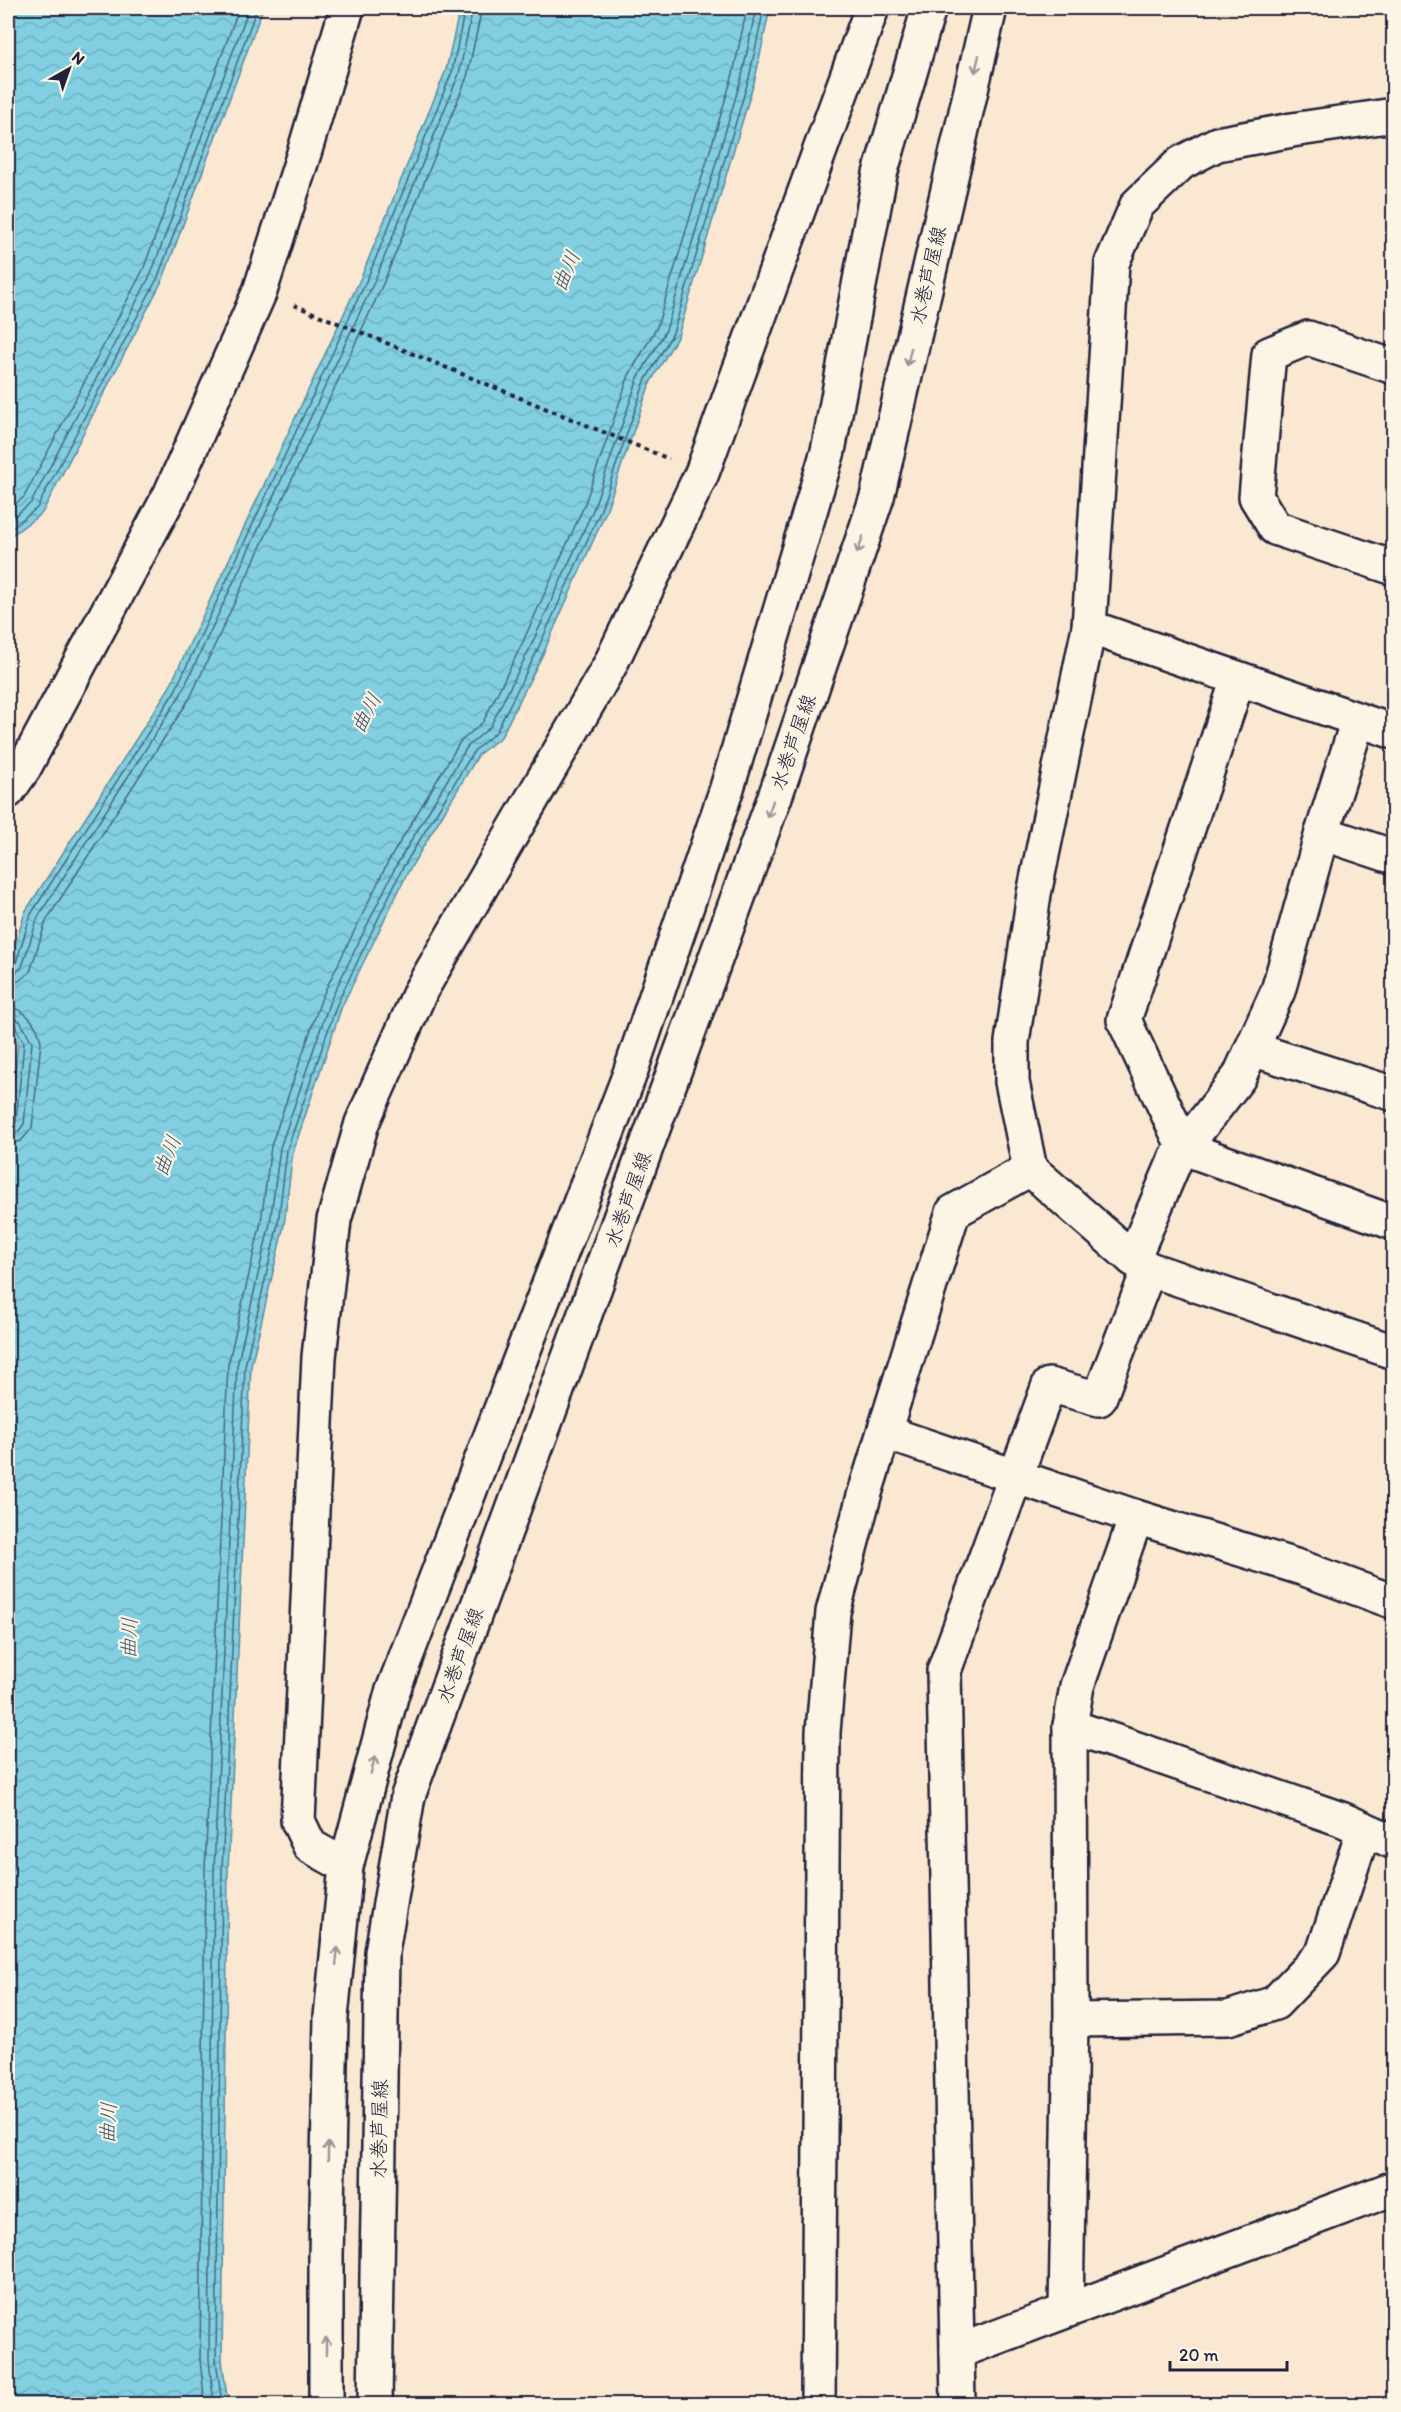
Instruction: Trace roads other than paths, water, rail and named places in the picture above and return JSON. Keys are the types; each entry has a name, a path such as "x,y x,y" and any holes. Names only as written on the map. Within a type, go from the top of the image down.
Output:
{"street":[{"path":"8,791 24,768 171,492 260,291 347,8"},
{"path":"346,1866 310,1846 298,1821 319,1357 334,1220 362,1123 421,990 610,666 702,473 872,8"},
{"path":"326,2404 326,2256 331,2017 346,1866 393,1693 629,1076 727,788 828,451 880,174 929,8"},
{"name":"水巻芦屋線","path":"375,2404 382,1952 408,1796 777,791 877,497 990,8"},
{"path":"1394,115 1217,144 1181,163 1137,206 1112,263 1089,627 1034,894 1012,1042 1012,1082 1030,1169 1141,1264 1394,1352"},
{"path":"1394,367 1308,338 1269,354 1256,497 1275,528 1394,568"},
{"path":"1089,627 1394,732"},
{"path":"1238,679 1124,1020 1184,1148 1394,1223"},
{"path":"958,2404 944,1671 1049,1385 1099,1399 1176,1158 1239,1077 1278,991 1322,833 1358,720"},
{"path":"1322,833 1394,857"},
{"path":"1252,1049 1394,1094"},
{"path":"818,2404 823,1732 833,1612 884,1432 953,1212 1030,1169"},
{"path":"884,1432 1136,1517 1302,1568 1394,1602"},
{"path":"1066,2309 1071,2020 1070,1726 1077,1686 1136,1517"},
{"path":"1070,1726 1341,1819 1394,1842"},
{"path":"1071,2020 1228,2018 1275,2003 1323,1953 1364,1829"},
{"path":"957,2352 1066,2309 1394,2188"}],"water":[{"path":"8,8 263,8 163,279 42,513 8,538"},
{"name":"曲川","path":"460,8 770,8 755,79 678,336 650,383 605,514 542,656 501,737 479,754 408,872 342,1006 293,1152 284,1225 251,1366 228,1871 222,2360 228,2404 8,2404 8,1138 18,1043 8,1026 8,969 25,912 169,688 362,275 446,70"}]}
